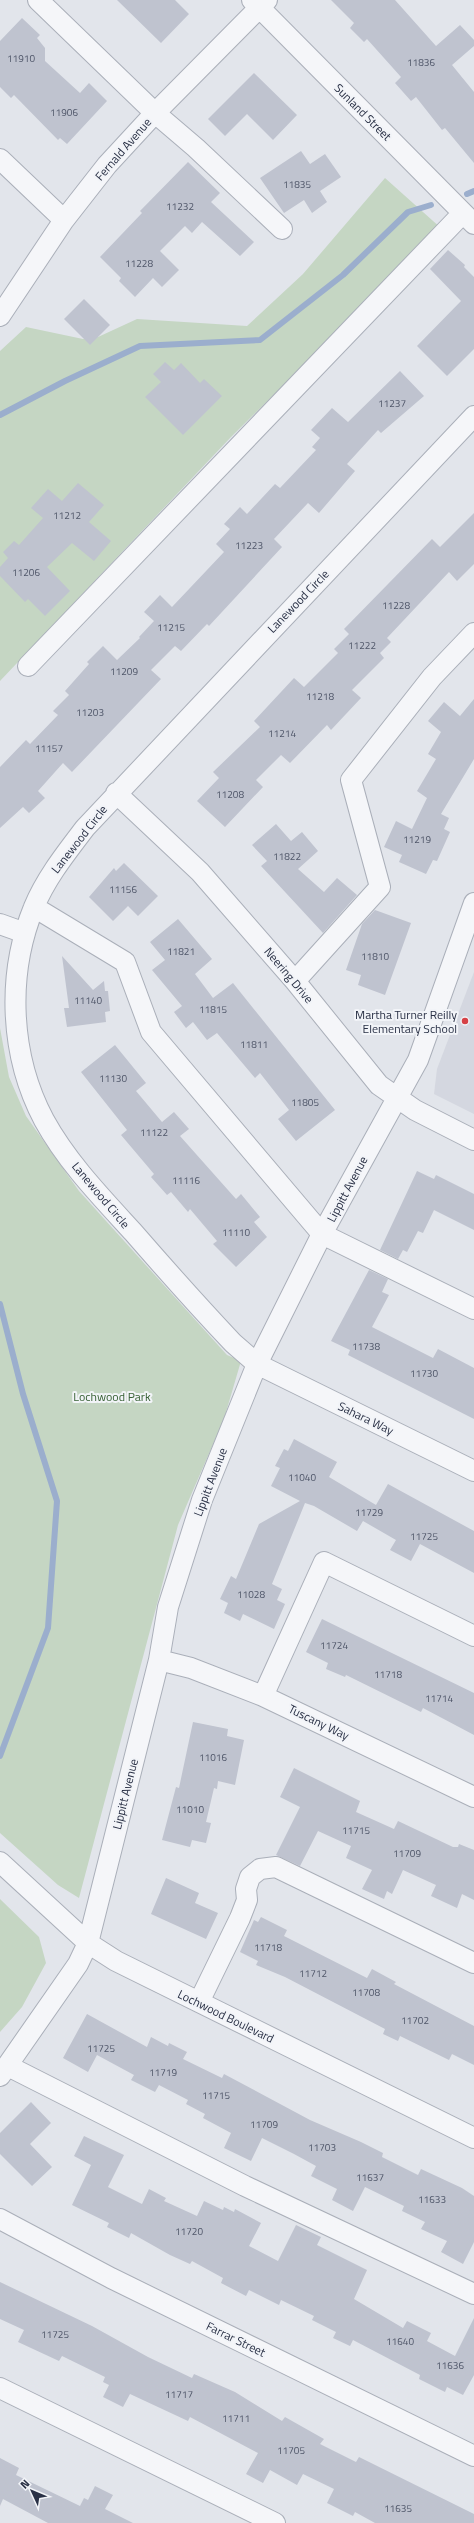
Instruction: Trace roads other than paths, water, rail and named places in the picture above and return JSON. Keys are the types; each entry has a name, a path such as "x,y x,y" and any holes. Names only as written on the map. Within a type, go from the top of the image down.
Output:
{"street":[{"path":"38,0 154,113 196,148 282,229"},
{"name":"Fernald Avenue","path":"0,316 64,220 107,165 154,113 260,3"},
{"name":"Sunland Street","path":"260,3 468,218"},
{"path":"0,159 64,220"},
{"path":"28,666 468,218"},
{"name":"Lanewood Circle","path":"257,1364 210,1319 78,1171 45,1120 27,1083 15,1023 17,973 25,933 34,907 54,869 85,828 116,793 474,416"},
{"path":"295,981 380,887 351,780 432,677 474,633"},
{"name":"Neering Drive","path":"116,793 200,872 295,981 379,1085 397,1099 415,1110 474,1140"},
{"name":"Lippitt Avenue","path":"4,2071 78,1964 88,1943 159,1660 168,1607 202,1500 257,1364 322,1234 418,1060 469,933 474,903"},
{"path":"34,907 125,962 150,1032 322,1234 474,1309"},
{"path":"0,924 25,933"},
{"name":"Sahara Way","path":"257,1364 474,1471"},
{"path":"263,1696 324,1562 474,1636"},
{"name":"Tuscany Way","path":"159,1660 191,1668 263,1696 474,1797"},
{"name":"Lochwood Boulevard","path":"0,1862 88,1943 116,1961 474,2138"},
{"path":"199,2002 240,1918 247,1900 246,1889 250,1877 260,1869 276,1867 474,1963"},
{"path":"4,2071 474,2294"},
{"name":"Farrar Street","path":"0,2218 111,2278 474,2456"},
{"path":"0,2388 275,2523"}],"waterway":[{"path":"467,194 474,191"},
{"path":"0,415 65,381 140,346 260,340 343,275 408,212 431,205"},
{"path":"0,1304 23,1394 57,1501 48,1628 0,1756"}],"place":[{"name":"Martha Turner Reilly Elementary School","path":"465,1021"}],"park label":[{"name":"Lochwood Park","path":"112,1396"}]}
